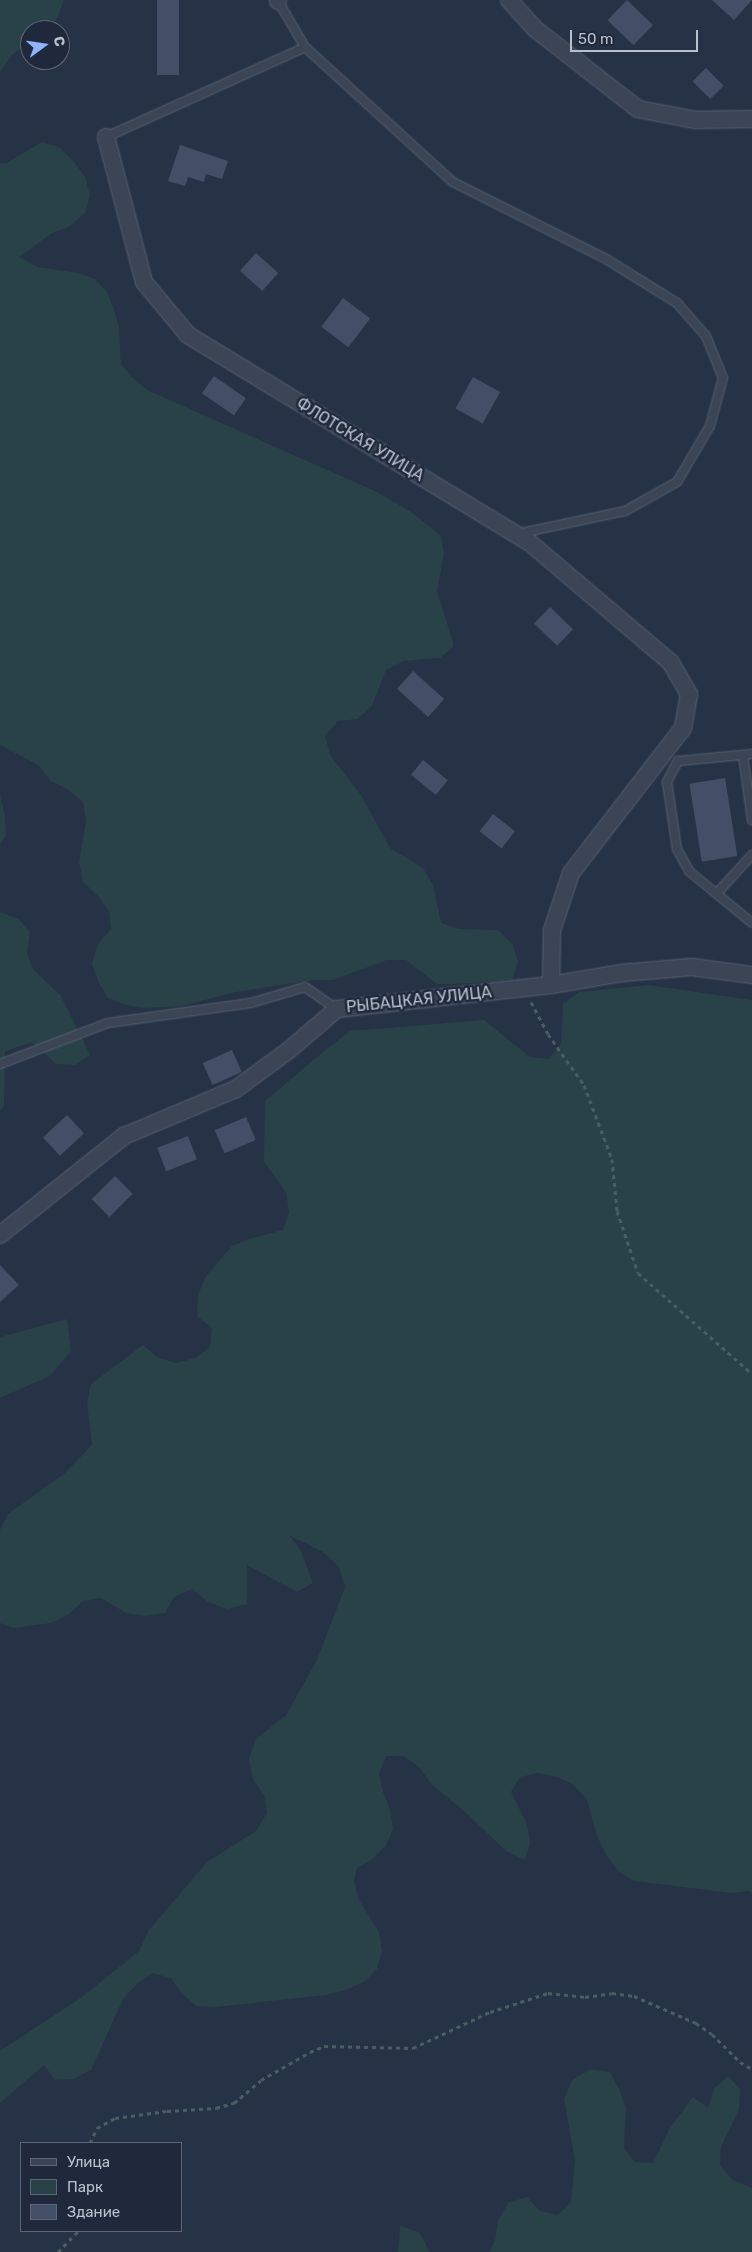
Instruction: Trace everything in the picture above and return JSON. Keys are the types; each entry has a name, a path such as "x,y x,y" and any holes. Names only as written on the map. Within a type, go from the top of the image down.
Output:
{"street":[{"path":"509,0 534,28 638,109 695,120 752,119"},
{"name":"ФЛОТСКАЯ УЛИЦА","path":"106,137 144,282 188,336 529,542 671,663 690,694 683,728 571,873 552,930 551,985"},
{"path":"551,985 620,973 692,967 752,975"},
{"name":"РЫБАЦКАЯ УЛИЦА","path":"0,1234 124,1136 236,1089 289,1050 337,1009 551,985"}],"lane":[{"path":"278,1 305,47 452,182 606,259 677,303 706,336 723,378 710,426 677,482 624,511 515,534"},
{"path":"106,137 305,47"},
{"path":"752,754 678,761 667,782 677,849 690,872 752,923"},
{"path":"743,755 752,820"},
{"path":"717,893 752,855"},
{"path":"0,1064 108,1023 251,1003 305,987 337,1009"}],"path":[{"path":"524,988 548,1034 584,1085 612,1159 617,1210 638,1272 752,1374"},
{"path":"90,2142 97,2128 115,2118 167,2111 216,2108 234,2103 261,2080 324,2046 413,2048 490,2012 548,1993 586,1997 612,1992 634,1996 696,2023 712,2034 740,2062 752,2068"},
{"path":"58,2252 77,2232"}],"green space":[{"path":"0,0 64,0 56,20 20,20 20,49 13,54 0,72"},
{"path":"42,142 59,147 74,162 85,177 90,195 85,213 70,226 52,233 19,257 38,267 78,273 95,279 107,292 114,309 119,328 121,364 133,378 147,390 375,491 410,511 441,536 444,554 437,591 454,646 440,658 404,661 386,670 372,706 357,719 338,721 325,736 330,755 361,795 390,848 423,868 433,885 441,923 459,929 498,930 513,945 518,962 512,980 437,984 406,960 387,960 333,980 314,980 236,992 182,1006 145,1008 126,1005 108,998 98,981 92,963 98,944 111,929 109,911 97,895 83,882 79,862 86,821 83,802 67,789 51,781 38,765 0,745 0,163 6,163"},
{"path":"0,795 5,816 6,835 0,845"},
{"path":"0,912 19,919 30,933 27,953 33,969 61,996 90,1055 75,1065 56,1064 32,1042 5,1051 4,1106 0,1111"},
{"path":"649,985 752,1000 752,1893 749,1891 732,1893 634,1881 618,1871 606,1855 597,1836 587,1800 574,1785 557,1777 538,1773 520,1777 511,1792 527,1824 530,1843 525,1860 506,1851 463,1810 432,1785 420,1768 404,1756 386,1756 379,1774 383,1792 390,1809 393,1829 386,1845 373,1859 357,1868 354,1881 359,1900 379,1932 382,1951 377,1969 364,1982 326,1995 216,2007 197,2006 182,1994 171,1978 152,1973 137,1984 123,1999 91,2070 74,2079 55,2080 44,2065 0,2103 0,2051 82,1997 139,1951 149,1930 207,1862 256,1831 267,1813 264,1795 253,1779 249,1759 256,1739 286,1715 317,1660 345,1587 339,1567 323,1552 289,1535 300,1549 313,1583 297,1592 247,1565 247,1604 227,1609 208,1602 192,1589 174,1597 165,1613 146,1616 126,1613 101,1598 83,1601 69,1614 51,1623 13,1628 0,1623 0,1530 8,1514 65,1473 92,1445 87,1403 91,1384 143,1345 158,1358 177,1363 195,1358 210,1347 212,1328 197,1316 198,1295 206,1276 232,1246 249,1239 283,1230 289,1212 286,1192 264,1162 265,1101 317,1057 350,1031 484,1020 530,1057 549,1059 561,1043 563,1004 579,992"},
{"path":"67,1319 71,1351 50,1376 0,1398 0,1337"},
{"path":"591,2069 610,2072 620,2091 626,2108 624,2148 635,2162 653,2163 670,2128 693,2097 708,2108 714,2089 728,2076 740,2089 739,2109 721,2147 720,2165 733,2180 752,2188 752,2252 489,2252 495,2241 498,2220 509,2202 527,2197 540,2211 558,2215 571,2202 575,2161 564,2099 572,2080"},
{"path":"400,2226 419,2232 430,2252 398,2252"}],"building":[{"path":"157,0 179,0 179,75 157,75"},
{"path":"627,0 653,25 633,45 608,20"},
{"path":"712,0 752,0 734,20"},
{"path":"706,68 724,86 710,99 693,81"},
{"path":"180,145 228,161 222,179 206,174 204,182 188,177 185,186 168,181"},
{"path":"256,253 278,273 262,291 240,271"},
{"path":"343,298 370,318 348,347 321,327"},
{"path":"214,376 246,398 234,416 202,393"},
{"path":"473,377 500,392 483,424 456,408"},
{"path":"550,607 573,629 557,646 534,624"},
{"path":"413,671 444,699 428,717 397,689"},
{"path":"423,760 448,780 436,795 411,775"},
{"path":"725,778 737,856 702,862 689,784"},
{"path":"493,814 515,831 502,849 479,831"},
{"path":"232,1050 242,1072 213,1085 203,1063"},
{"path":"67,1115 84,1133 60,1156 43,1138"},
{"path":"246,1117 256,1140 224,1153 215,1130"},
{"path":"188,1136 197,1159 166,1171 157,1148"},
{"path":"115,1176 133,1194 109,1217 92,1199"},
{"path":"0,1265 19,1285 0,1302"}]}
